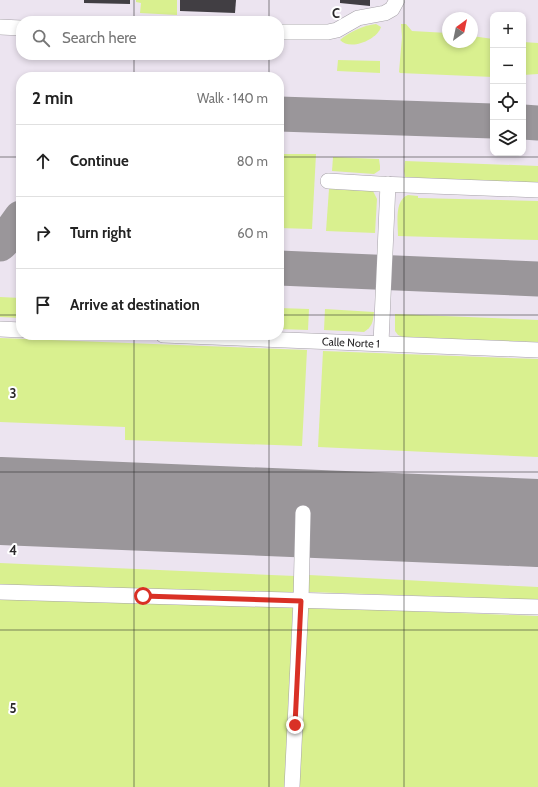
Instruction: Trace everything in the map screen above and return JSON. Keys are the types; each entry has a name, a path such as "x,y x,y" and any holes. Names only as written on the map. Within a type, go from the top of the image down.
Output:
{"lane":[{"path":"284,32 328,32 337,30 358,18 385,13 392,9 397,0"},
{"path":"0,27 16,28"},
{"path":"328,181 538,190"},
{"path":"381,343 388,184"},
{"path":"0,329 16,330"},
{"name":"Calle Norte 1","path":"284,339 538,350"},
{"path":"292,787 301,601 303,512"},
{"path":"0,592 538,607"}],"shaded area":[{"path":"0,0 538,0 538,787 0,787"}],"green space":[{"path":"136,0 177,0 177,15 140,13 141,3 136,2"},
{"path":"376,24 381,27 369,40 356,44 350,44 344,43 340,40 357,29"},
{"path":"401,24 406,24 412,31 442,33 442,48 478,48 478,37 490,39 490,77 400,73 402,37"},
{"path":"526,42 538,43 538,74 526,75"},
{"path":"338,60 380,61 380,73 337,71"},
{"path":"284,154 316,154 312,229 284,228"},
{"path":"333,157 379,159 380,170 374,174 332,171"},
{"path":"405,161 538,166 538,186 424,181 424,178 405,177"},
{"path":"329,189 373,191 377,199 375,233 326,231"},
{"path":"408,195 418,196 418,198 538,201 538,240 398,236 397,219 399,207 404,198"},
{"path":"0,297 16,298 16,318 0,317"},
{"path":"284,308 309,309 308,330 284,329"},
{"path":"325,309 374,312 373,321 369,328 364,332 324,330"},
{"path":"395,314 538,320 538,342 403,337 398,335 395,331"},
{"path":"0,338 16,339 16,340 51,340 307,350 302,446 125,440 125,427 0,422"},
{"path":"323,351 538,359 538,457 318,447"},
{"path":"0,563 295,576 294,596 0,586"},
{"path":"309,575 538,587 538,600 309,592"},
{"path":"0,599 293,607 285,787 0,787"},
{"path":"307,607 538,616 538,787 299,787"}],"building":[{"path":"84,0 130,0 130,4 84,3"},
{"path":"180,0 236,0 235,13 180,11"},
{"path":"340,0 370,0 370,6 340,3"}],"taxiway":[{"path":"284,114 490,121"},
{"path":"526,122 538,123"},
{"path":"0,244 16,225"},
{"path":"284,268 538,279"}],"runway":[{"path":"0,501 538,523"}],"route":[{"path":"143,596 301,601 295,725"}]}
